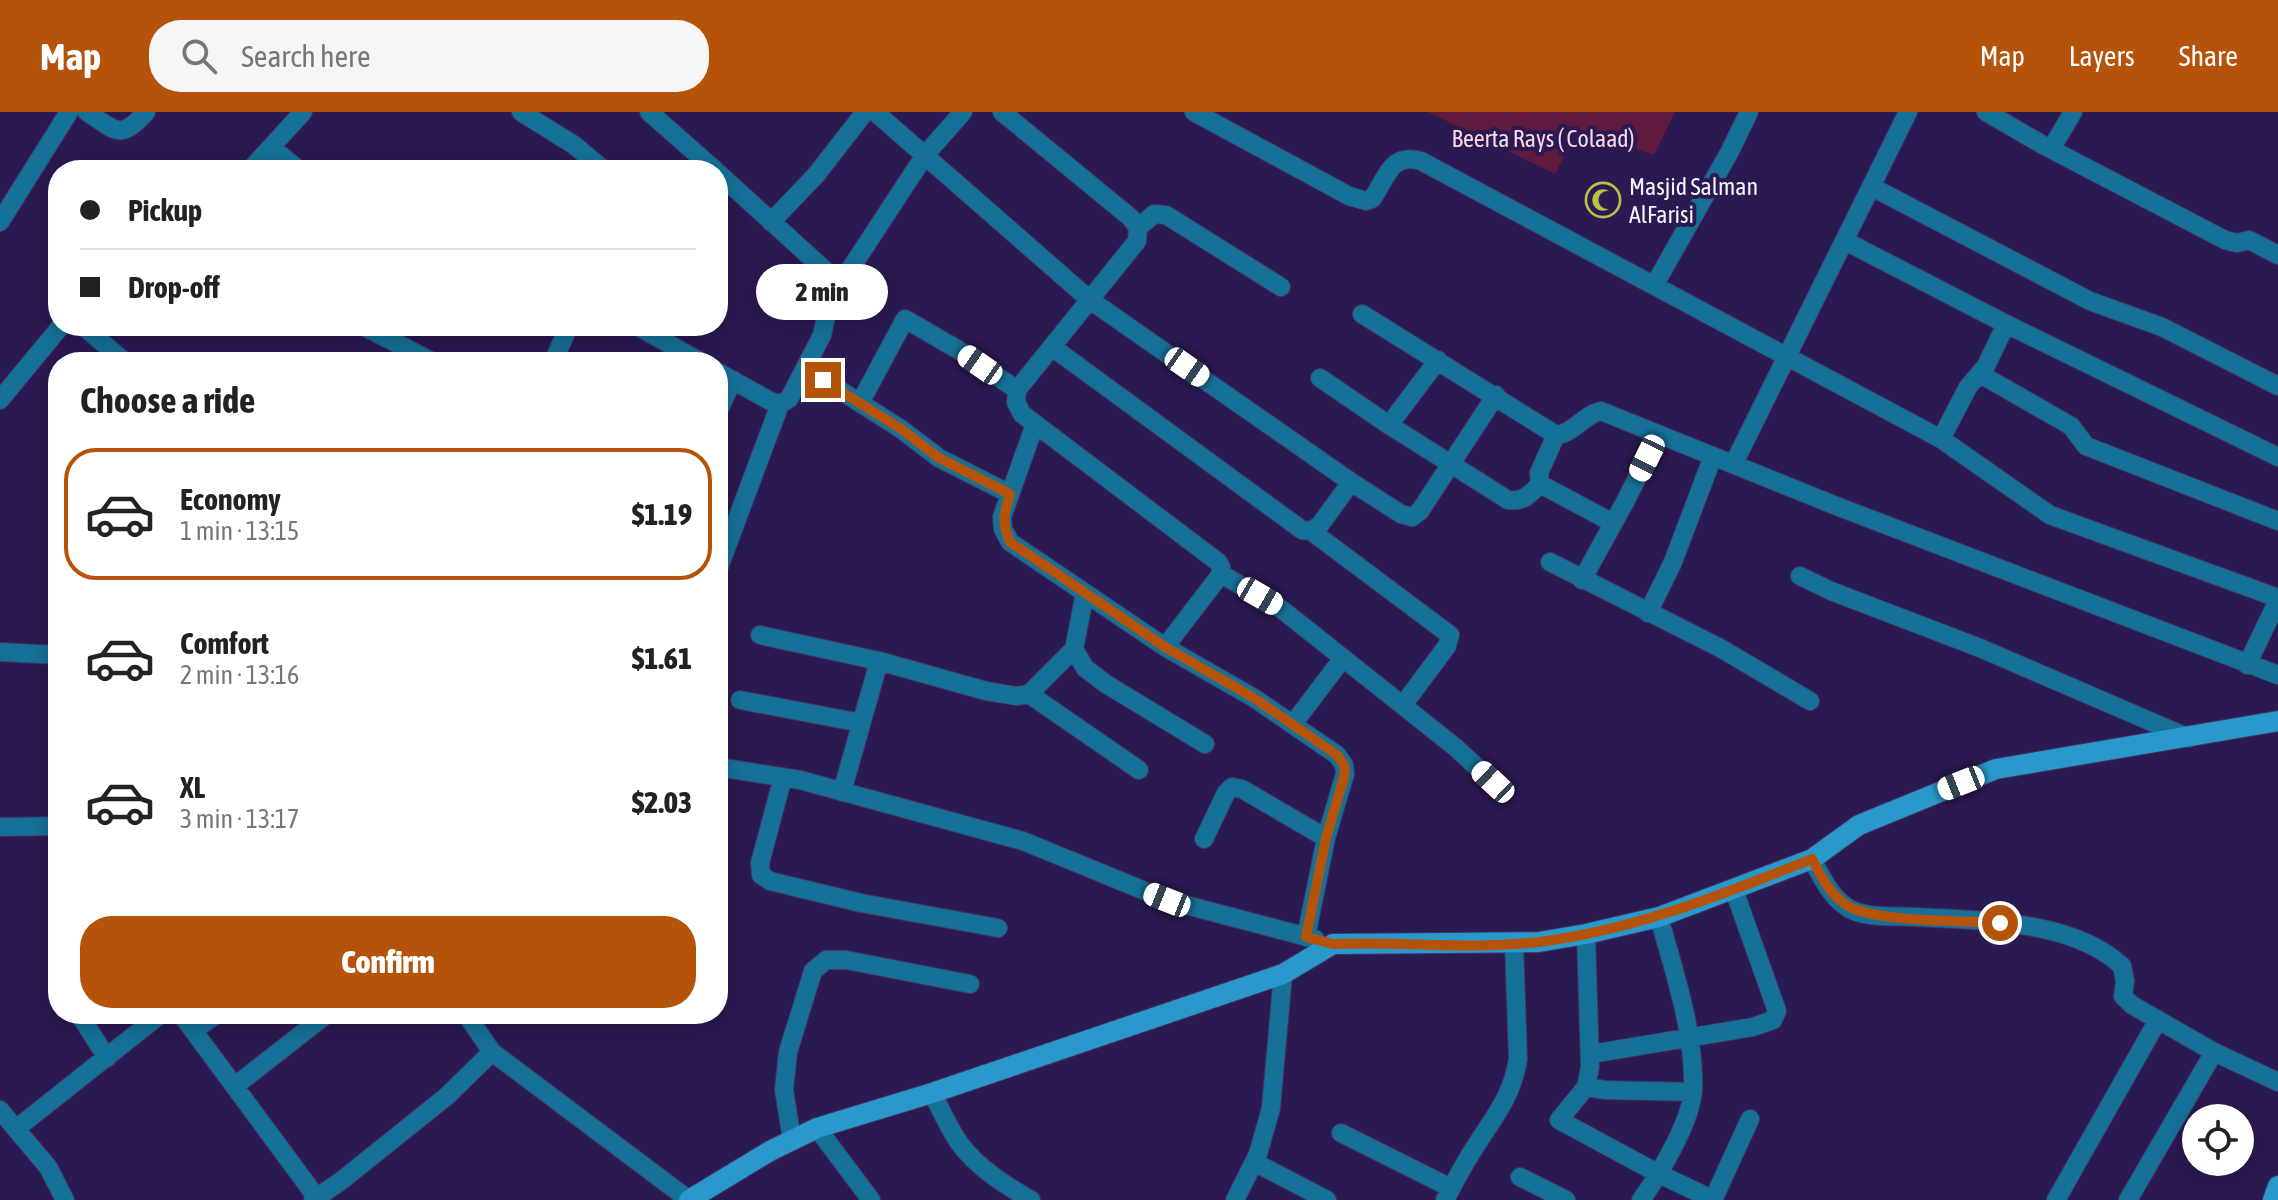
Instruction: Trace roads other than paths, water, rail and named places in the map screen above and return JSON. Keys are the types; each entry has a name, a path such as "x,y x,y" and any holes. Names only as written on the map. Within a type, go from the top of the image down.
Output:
{"street":[{"path":"0,222 69,112"},
{"path":"87,112 122,132 132,128 146,112"},
{"path":"260,160 303,112"},
{"path":"521,112 592,160"},
{"path":"649,112 704,160"},
{"path":"771,222 816,175 865,112"},
{"path":"875,112 1090,300 1401,514 1412,517 1420,511 1496,395"},
{"path":"728,543 780,404 789,399 822,335 830,300 925,155 963,112"},
{"path":"1002,112 1131,218 1138,228 1137,241 1017,390 1016,402 1022,414 1218,562 1221,574 1165,647"},
{"path":"1194,112 1349,196 1366,201 1372,199 1400,159 1409,157 1421,161 1941,439 2050,515 2278,599 2247,665"},
{"path":"1655,284 1749,112"},
{"path":"1734,463 1908,112"},
{"path":"1986,112 2225,240 2237,243 2249,240 2278,255"},
{"path":"2051,149 2073,112"},
{"path":"272,148 287,160"},
{"path":"728,182 840,284"},
{"path":"1872,187 2090,301 2162,327 2278,386"},
{"path":"1138,228 1154,214 1166,215 1281,287"},
{"path":"1845,241 2006,324 2278,457"},
{"path":"1362,314 1556,435 1567,433 1589,414 1601,411 1839,507 2278,675"},
{"path":"860,403 905,319 962,352 1017,390"},
{"path":"1941,439 1968,387 1986,366 2006,324"},
{"path":"0,400 53,336"},
{"path":"95,336 113,352"},
{"path":"382,336 414,352"},
{"path":"655,336 683,352"},
{"path":"1052,347 1302,530 1311,531 1450,635 1447,646 1403,705"},
{"path":"1389,425 1438,360"},
{"path":"805,368 901,429 939,458 1010,494"},
{"path":"1980,374 2071,426 2086,446 2278,521"},
{"path":"728,377 780,404"},
{"path":"1320,378 1508,500 1526,498 1540,484"},
{"path":"1035,424 1002,517 1003,529 1010,542 1165,647 1293,724 1337,755 1344,765 1345,774 1326,838 1306,937"},
{"path":"1540,484 1539,473 1556,435"},
{"path":"1582,580 1658,436"},
{"path":"1648,613 1673,562 1713,456"},
{"path":"1311,531 1320,525 1351,482"},
{"path":"1540,484 1613,523"},
{"path":"1550,562 1722,649 1810,701"},
{"path":"1221,574 1280,608 1455,747 1493,782"},
{"path":"1800,576 2104,699 2189,738"},
{"path":"760,635 1016,696 1029,694 1074,649 1085,593"},
{"path":"1074,649 1085,668 1106,684 1205,744"},
{"path":"0,652 48,654"},
{"path":"1293,724 1343,658"},
{"path":"842,792 879,661"},
{"path":"1029,694 1139,770"},
{"path":"740,700 861,723"},
{"path":"728,769 783,777 1023,841 1167,900 1333,944 1514,944 1586,934 1659,917 1734,890 1812,859 1859,825 1996,769 2278,721"},
{"path":"783,777 760,863 761,875 770,881 861,903 998,928"},
{"path":"1204,839 1226,793 1232,787 1242,789 1326,838"},
{"path":"0,827 48,826"},
{"path":"1812,859 1835,896 1854,911 2023,925 2078,940 2101,951 2122,966 2125,999 2214,1052 2278,1082"},
{"path":"1591,1054 1689,1039 1753,1027 1773,1020 1777,1011 1734,890"},
{"path":"1641,1200 1659,1174 1687,1115 1693,1092 1689,1039 1681,995 1659,917"},
{"path":"1586,934 1591,1054 1586,1087 1559,1120 1713,1200 1750,1119"},
{"path":"473,1024 492,1052 689,1200 817,1128 932,1093 1283,974 1333,944"},
{"path":"1341,1133 1448,1194 1505,1103 1515,1074 1518,1059 1514,944"},
{"path":"792,1140 784,1090 788,1052 813,971 826,960 846,960 970,984"},
{"path":"1235,1200 1264,1139 1271,1108 1283,974"},
{"path":"2056,1200 2158,1020"},
{"path":"85,1024 107,1058"},
{"path":"17,1128 149,1024"},
{"path":"189,1024 315,1199 447,1096 492,1052"},
{"path":"194,1030 203,1024"},
{"path":"235,1086 314,1024"},
{"path":"2128,1200 2214,1052"},
{"path":"1586,1087 1693,1092"},
{"path":"932,1093 959,1143 977,1163 1031,1200"},
{"path":"0,1110 48,1167 65,1200"},
{"path":"817,1128 871,1200"},
{"path":"1254,1162 1327,1200"},
{"path":"1520,1177 1566,1200"},
{"path":"2273,1200 2278,1186"}],"place":[{"name":"Masjid Salman AlFarisi","path":"1603,200"}],"park label":[{"name":"Beerta Rays ( Colaad)","path":"1543,138"}]}
